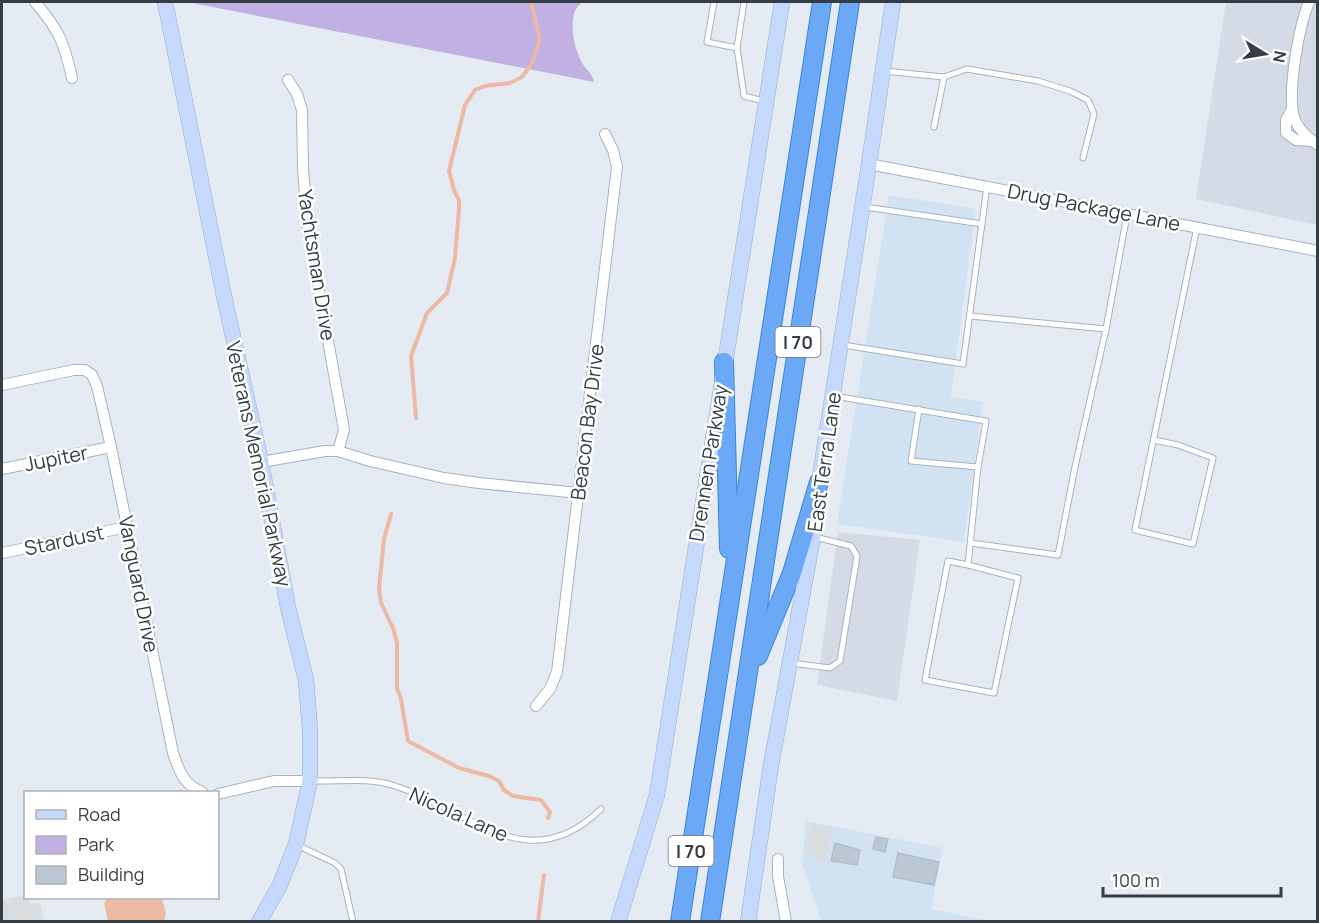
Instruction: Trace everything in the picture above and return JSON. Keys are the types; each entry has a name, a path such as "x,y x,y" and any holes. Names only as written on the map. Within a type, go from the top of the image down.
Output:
{"highway":[{"name":"I 70","path":"680,921 822,2"},
{"name":"I 70","path":"710,921 850,2"},
{"path":"724,362 729,602"},
{"path":"747,683 792,573 819,482"}],"main road":[{"name":"Veterans Memorial Parkway","path":"165,2 224,296 261,462 288,607 306,680 310,730 310,782 296,844 280,885 259,921"},
{"name":"Drennen Parkway","path":"618,921 657,795 782,2"},
{"name":"East Terra Lane","path":"748,921 771,765 813,537 819,482 863,207 892,2"}],"street":[{"path":"34,2 48,17 62,39 72,78"},
{"path":"1309,2 1298,46 1291,103 1293,109 1286,120 1286,133 1296,140 1312,141"},
{"name":"Yachtsman Drive","path":"288,80 297,94 302,110 307,224 344,430 338,451"},
{"name":"Beacon Bay Drive","path":"536,706 550,689 557,672 579,493 617,167 614,150 605,134"},
{"name":"Drug Package Lane","path":"869,164 1317,251"},
{"name":"Vanguard Drive","path":"2,384 74,370 85,370 92,375 97,386 111,447 173,753 180,774 188,785 200,791"},
{"name":"Jupiter","path":"2,469 111,447"},
{"path":"261,462 325,451 338,451 393,466 479,483 579,493"},
{"name":"Stardust","path":"2,553 127,527"},
{"path":"219,794 274,781 310,782"},
{"path":"778,859 778,876 786,921"}],"lane":[{"path":"714,2 707,42 737,48"},
{"path":"744,2 737,48 744,96 766,101"},
{"path":"883,70 944,77 967,69 1038,81 1070,91 1088,100 1094,114 1083,158"},
{"path":"934,127 944,77"},
{"path":"841,345 963,364 987,186"},
{"path":"863,207 982,224"},
{"path":"971,543 1058,555 1106,329 1127,213"},
{"path":"1154,440 1178,445 1213,458 1193,544 1136,530 1154,440 1197,227"},
{"path":"970,316 1106,329"},
{"path":"833,396 986,421 978,467 968,565"},
{"path":"919,409 911,461 978,467"},
{"path":"791,663 830,668 840,661 856,556 851,546 813,537"},
{"path":"948,561 968,565 1018,578 994,693 925,680 948,561"},
{"name":"Nicola Lane","path":"310,782 359,780 394,785 485,828 517,840 539,840 570,833 588,822 601,809"},
{"path":"296,844 335,863 341,869 353,921"}],"shaded area":[{"path":"1226,2 1317,2 1317,225 1196,199"},
{"path":"889,195 976,209 951,397 983,402 964,542 837,524"},
{"path":"838,532 920,540 897,701 817,685"},
{"path":"806,821 943,848 931,909 990,921 821,921 802,864"},
{"path":"811,824 833,828 825,863 815,861 806,851"},
{"path":"24,895 24,899 28,899 31,904 40,903 44,921 2,921 2,900"},
{"path":"107,899 162,899 166,914 164,921 108,921 104,903"}],"green space":[{"path":"187,2 582,2 577,7 573,20 574,41 578,54 594,82"}],"building":[{"path":"876,837 888,839 885,852 873,849"},
{"path":"835,843 860,850 857,865 831,861"},
{"path":"898,853 939,862 934,885 893,877"}],"waterway":[{"path":"416,418 411,356 427,313 447,293 455,258 459,200 449,171 465,105 475,90 485,86 510,83 522,77 532,63 540,39 531,2"},
{"path":"391,514 384,539 379,588 381,603 393,628 397,643 397,688 408,741 459,768 499,781 504,790 513,796 541,800 550,812 548,818"},
{"path":"538,922 544,875"}]}
